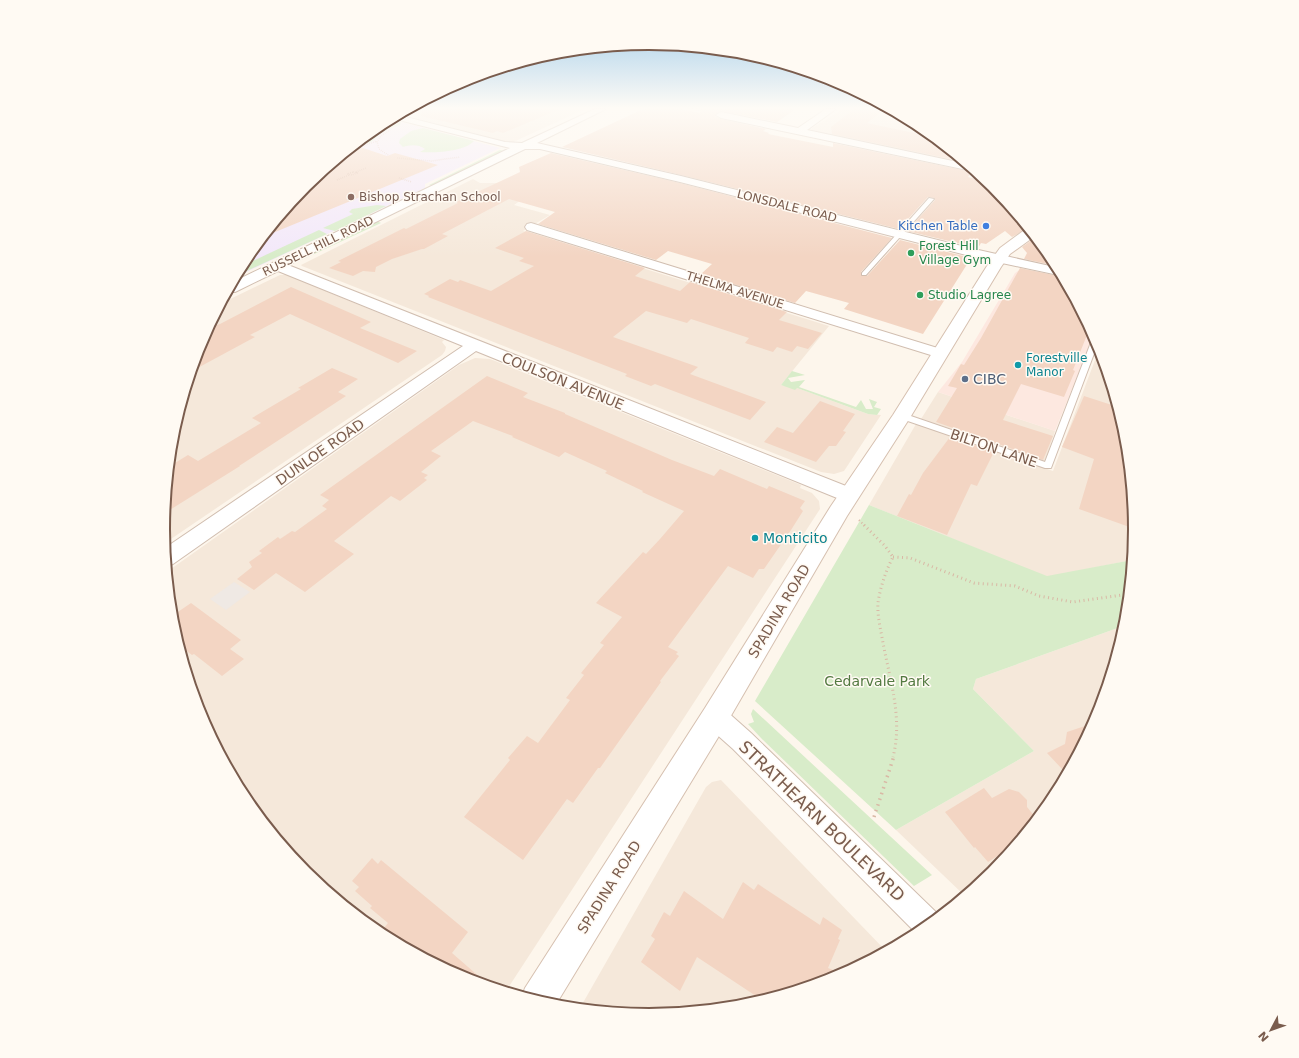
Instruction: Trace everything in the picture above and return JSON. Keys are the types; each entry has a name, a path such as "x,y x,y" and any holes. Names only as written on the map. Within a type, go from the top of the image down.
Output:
{"street":[{"name":"RUSSELL HILL ROAD","path":"238,284 499,158"},
{"name":"LONSDALE ROAD","path":"593,158 1053,271"},
{"path":"927,158 961,166"},
{"name":"THELMA AVENUE","path":"531,227 939,353"},
{"name":"SPADINA ROAD","path":"541,996 715,717 854,507 902,416 939,353 999,258 1005,251 1028,234"},
{"name":"COULSON AVENUE","path":"278,266 474,346 854,507"},
{"name":"DUNLOE ROAD","path":"172,554 474,346"},
{"name":"STRATHEARN BOULEVARD","path":"715,717 748,747 925,921"}],"lane":[{"path":"864,274 931,199"},
{"name":"BILTON LANE","path":"902,416 1048,466 1093,348"}],"path":[{"path":"401,158 431,161 448,158"},
{"path":"337,180 349,175 349,173 366,168"},
{"path":"854,507 893,557"},
{"path":"893,557 910,558 974,583 1015,586 1039,596 1073,602 1124,595"},
{"path":"874,816 890,773 897,743 897,715 881,631 878,604 888,566 893,557"}],"shaded area":[{"name":"Bishop Strachan School","path":"347,158 478,158 425,184 425,188 245,273 269,237 289,213 311,190"},
{"path":"941,158 952,158 956,161"},
{"path":"473,179 480,183 498,183 521,200 514,205 550,215 523,231 829,326 781,385 797,388 868,414 881,415 844,471 834,474 821,472 301,265"},
{"path":"1018,271 1058,280 1079,317 1091,343 1055,431 938,392 962,362 1015,273"},
{"path":"280,275 287,275 444,340 442,342 446,347 442,355 171,539 170,529 175,466 187,405 207,346 229,299"},
{"path":"1096,357 1112,405 1124,466 1128,529 1127,561 1047,577 869,505 916,424 1053,471"},
{"path":"475,358 490,359 801,485 800,488 812,493 819,501 820,509 509,987 466,972 438,959 383,927 358,909 311,868 269,821 235,768 220,741 207,712 187,653 180,622 173,568 459,365"},
{"path":"938,392 1055,431 1045,462 921,419"},
{"path":"234,582 250,592 226,610 210,599"},
{"path":"1118,628 1103,683 1092,712 1064,769 1030,821 1010,845 988,868 961,892 896,830 1034,751 973,689 976,679"},
{"path":"721,780 883,947 833,972 773,992 743,999 681,1007 650,1008 618,1007 583,1003 706,787 712,782"}],"green space":[{"path":"483,158 489,158 432,186 429,185"},
{"path":"377,205 386,206 335,231 323,228 353,214 349,212 352,209"},
{"path":"377,221 381,223 297,262 300,259"},
{"path":"319,230 327,234 246,271 252,261"},
{"path":"792,371 805,375 788,378 791,382 805,380 799,387 856,407 861,400 866,409 873,409 869,399 877,402 874,407 881,409 877,415 868,414 797,388 795,390 781,385"},
{"name":"Cedarvale Park","path":"869,505 1047,576 1127,561 1124,592 1118,628 976,679 973,689 1034,751 896,830 755,701"},
{"path":"753,709 932,875 914,886 748,724 754,722 751,714"}],"building":[{"path":"347,158 414,158 438,165 272,233 311,190"},
{"path":"539,158 574,158 680,183 892,238 861,272 862,276 867,276 900,240 971,258 923,334 844,309 849,303 806,291 795,303 701,274 712,264 668,251 656,260 538,224 555,212 509,199 442,234 448,236 424,249 392,259 376,267 375,272 363,271 353,276 329,268 341,262 338,261 520,172 519,167"},
{"path":"610,158 907,158 967,171 970,174 968,177 976,179 988,190 1024,230 1012,237 1005,231 986,244 981,243 978,248 907,231 935,200 934,198 928,197 899,229"},
{"path":"526,231 645,268 635,276 680,291 690,282 787,312 779,320 822,333 808,349 797,346 792,352 777,347 773,352 745,343 749,338 691,319 687,323 646,311 613,337 698,367 690,374 766,402 750,420 655,384 651,386 625,376 627,374 428,297 429,296 424,294 450,279 458,282 460,280 491,291 534,266 519,261 524,258 495,248"},
{"path":"1032,240 1049,264 1024,259 1027,253 1022,247"},
{"path":"1020,268 1055,275 1079,317 1087,335 1073,370 1075,371 1064,397 1021,384 1003,420 1053,436 1043,460 936,422 957,388 948,386 961,364 964,365 981,338"},
{"path":"291,287 371,322 360,328 417,351 398,363 290,314 250,335 255,337 199,367 216,325"},
{"path":"332,368 358,379 338,392 346,396 171,509 176,463 188,455 198,461 261,423 252,418 301,389 298,388"},
{"path":"487,376 528,393 523,397 565,413 672,460 714,476 720,469 767,489 769,486 805,501 800,508 803,511 764,569 759,569 753,578 728,566 668,647 678,652 676,654 679,656 660,681 661,682 600,768 598,768 573,803 567,799 523,860 464,817 510,760 508,758 527,736 538,743 570,700 566,698 584,675 581,673 604,645 600,643 622,617 596,603 643,552 646,554 684,511 605,473 607,471 565,452 559,457 512,437 513,436 473,421 431,451 441,456 421,472 428,475 424,478 427,480 400,501 391,496 334,541 354,554 305,592 276,573 254,590 237,579 252,567 249,562 262,553 259,551 278,537 280,539 292,531 295,532 327,509 322,506 329,500 320,495"},
{"path":"1084,396 1112,405 1124,466 1128,526 1079,509 1094,459 1062,447"},
{"path":"820,401 855,414 843,431 846,432 836,446 829,446 816,462 764,442 777,427 793,433"},
{"path":"950,437 994,452 977,486 971,484 947,535 897,516 923,473"},
{"path":"191,603 241,640 230,649 244,659 222,676 194,654 192,655 186,651 178,612"},
{"path":"1086,726 1061,773 1062,769 1047,753 1065,744 1067,732"},
{"path":"984,788 992,798 1009,789 1019,792 1027,800 1027,807 1034,815 1003,853 988,862 975,847 974,848 945,812"},
{"path":"372,858 378,864 381,860 468,932 452,953 479,977 438,959 384,928 388,923 370,908 372,906 355,891 359,887 352,881"},
{"path":"743,882 754,890 758,884 820,925 823,917 842,930 838,939 840,940 828,968 835,971 803,983 756,996 697,957 680,991 641,962 655,939 651,936 664,912 670,916 684,891 723,919"}],"place":[{"name":"Bishop Strachan School","path":"351,197"},
{"name":"Kitchen Table","path":"986,226"},
{"name":"Forest Hill Village Gym","path":"911,253"},
{"name":"Studio Lagree","path":"920,295"},
{"name":"Forestville Manor","path":"1018,365"},
{"name":"CIBC","path":"965,379"},
{"name":"Monticito","path":"755,538"}]}
